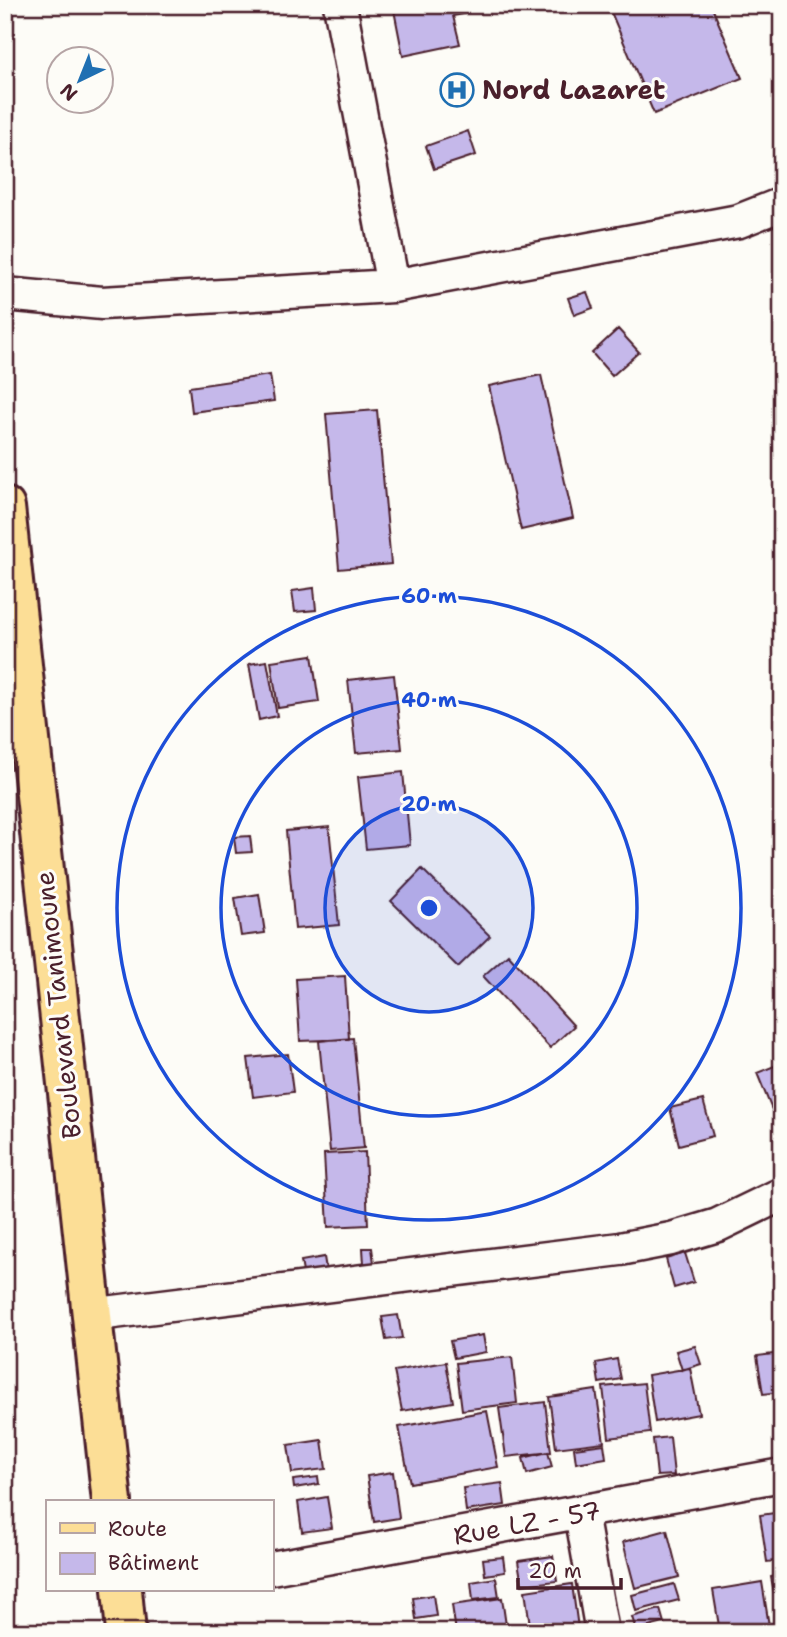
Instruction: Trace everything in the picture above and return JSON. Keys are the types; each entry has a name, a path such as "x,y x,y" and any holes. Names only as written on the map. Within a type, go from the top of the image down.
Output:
{"main road":[{"name":"Boulevard Tanimoune","path":"5,507 112,1500"},
{"path":"126,1592 126,1632"}],"street":[{"path":"340,5 393,286"},
{"path":"5,294 102,303 393,286 739,220 782,204"},
{"path":"90,1315 620,1249 671,1239 718,1225 782,1194"},
{"name":"Rue LZ - 57","path":"273,1568 782,1475"},
{"path":"581,1513 602,1632"}],"building":[{"path":"393,5 462,5 464,14 453,16 460,44 403,56"},
{"path":"608,5 711,5 742,78 654,114"},
{"path":"468,131 476,155 434,169 426,146"},
{"path":"587,292 593,308 574,315 568,298"},
{"path":"618,329 639,352 612,376 592,353"},
{"path":"270,375 274,401 192,412 189,387"},
{"path":"541,375 573,518 521,530 489,386"},
{"path":"377,410 391,564 339,569 326,414"},
{"path":"314,588 316,610 295,612 292,591"},
{"path":"312,655 319,702 278,708 271,661"},
{"path":"267,661 277,716 259,720 249,664"},
{"path":"394,675 402,749 356,753 348,680"},
{"path":"403,772 410,845 366,849 358,777"},
{"path":"329,827 339,925 295,929 286,831"},
{"path":"250,836 252,852 236,853 234,837"},
{"path":"422,869 490,936 458,967 391,901"},
{"path":"259,894 265,933 241,936 235,898"},
{"path":"508,954 574,1026 550,1048 483,976"},
{"path":"345,976 349,1039 300,1041 296,979"},
{"path":"353,1038 364,1148 330,1151 319,1041"},
{"path":"288,1054 293,1092 253,1097 248,1058"},
{"path":"782,1063 782,1106 772,1110 757,1073"},
{"path":"703,1100 713,1136 679,1145 670,1108"},
{"path":"365,1152 368,1225 328,1227 324,1154"},
{"path":"363,1248 372,1248 374,1263 364,1264"},
{"path":"685,1253 694,1282 674,1288 666,1259"},
{"path":"324,1257 327,1275 304,1278 301,1261"},
{"path":"398,1315 402,1338 386,1340 382,1317"},
{"path":"483,1335 486,1352 454,1358 450,1341"},
{"path":"695,1346 701,1364 682,1370 676,1351"},
{"path":"782,1353 782,1392 763,1394 757,1356"},
{"path":"512,1357 517,1403 462,1410 456,1363"},
{"path":"617,1359 621,1379 599,1383 596,1363"},
{"path":"446,1362 453,1402 402,1411 394,1371"},
{"path":"690,1368 699,1414 655,1422 648,1375"},
{"path":"644,1383 650,1433 609,1438 603,1387"},
{"path":"596,1390 604,1442 556,1448 549,1397"},
{"path":"545,1402 551,1452 506,1457 499,1408"},
{"path":"487,1411 498,1467 410,1483 399,1427"},
{"path":"670,1437 674,1475 657,1476 653,1439"},
{"path":"322,1440 326,1469 292,1473 288,1445"},
{"path":"604,1444 606,1458 576,1463 574,1448"},
{"path":"548,1452 552,1467 527,1474 523,1458"},
{"path":"393,1472 399,1518 374,1522 367,1476"},
{"path":"318,1477 319,1484 294,1488 293,1480"},
{"path":"502,1483 505,1505 466,1511 463,1488"},
{"path":"327,1497 332,1528 302,1532 298,1502"},
{"path":"782,1512 782,1560 767,1562 760,1515"},
{"path":"667,1530 679,1577 635,1588 623,1542"},
{"path":"553,1556 557,1581 522,1585 518,1561"},
{"path":"503,1557 505,1572 485,1575 483,1559"},
{"path":"782,1575 782,1611 778,1612 771,1577"},
{"path":"496,1578 499,1597 473,1600 471,1582"},
{"path":"762,1582 770,1632 720,1632 713,1590"},
{"path":"572,1584 578,1628 531,1632 525,1591"},
{"path":"674,1584 679,1600 636,1611 632,1595"},
{"path":"433,1595 436,1616 416,1619 413,1598"},
{"path":"502,1598 507,1632 456,1632 452,1605"},
{"path":"660,1609 664,1623 636,1630 632,1617"},
{"path":"346,1627 347,1632 315,1632"}],"place":[{"name":"Nord Lazaret","path":"457,90"}]}
